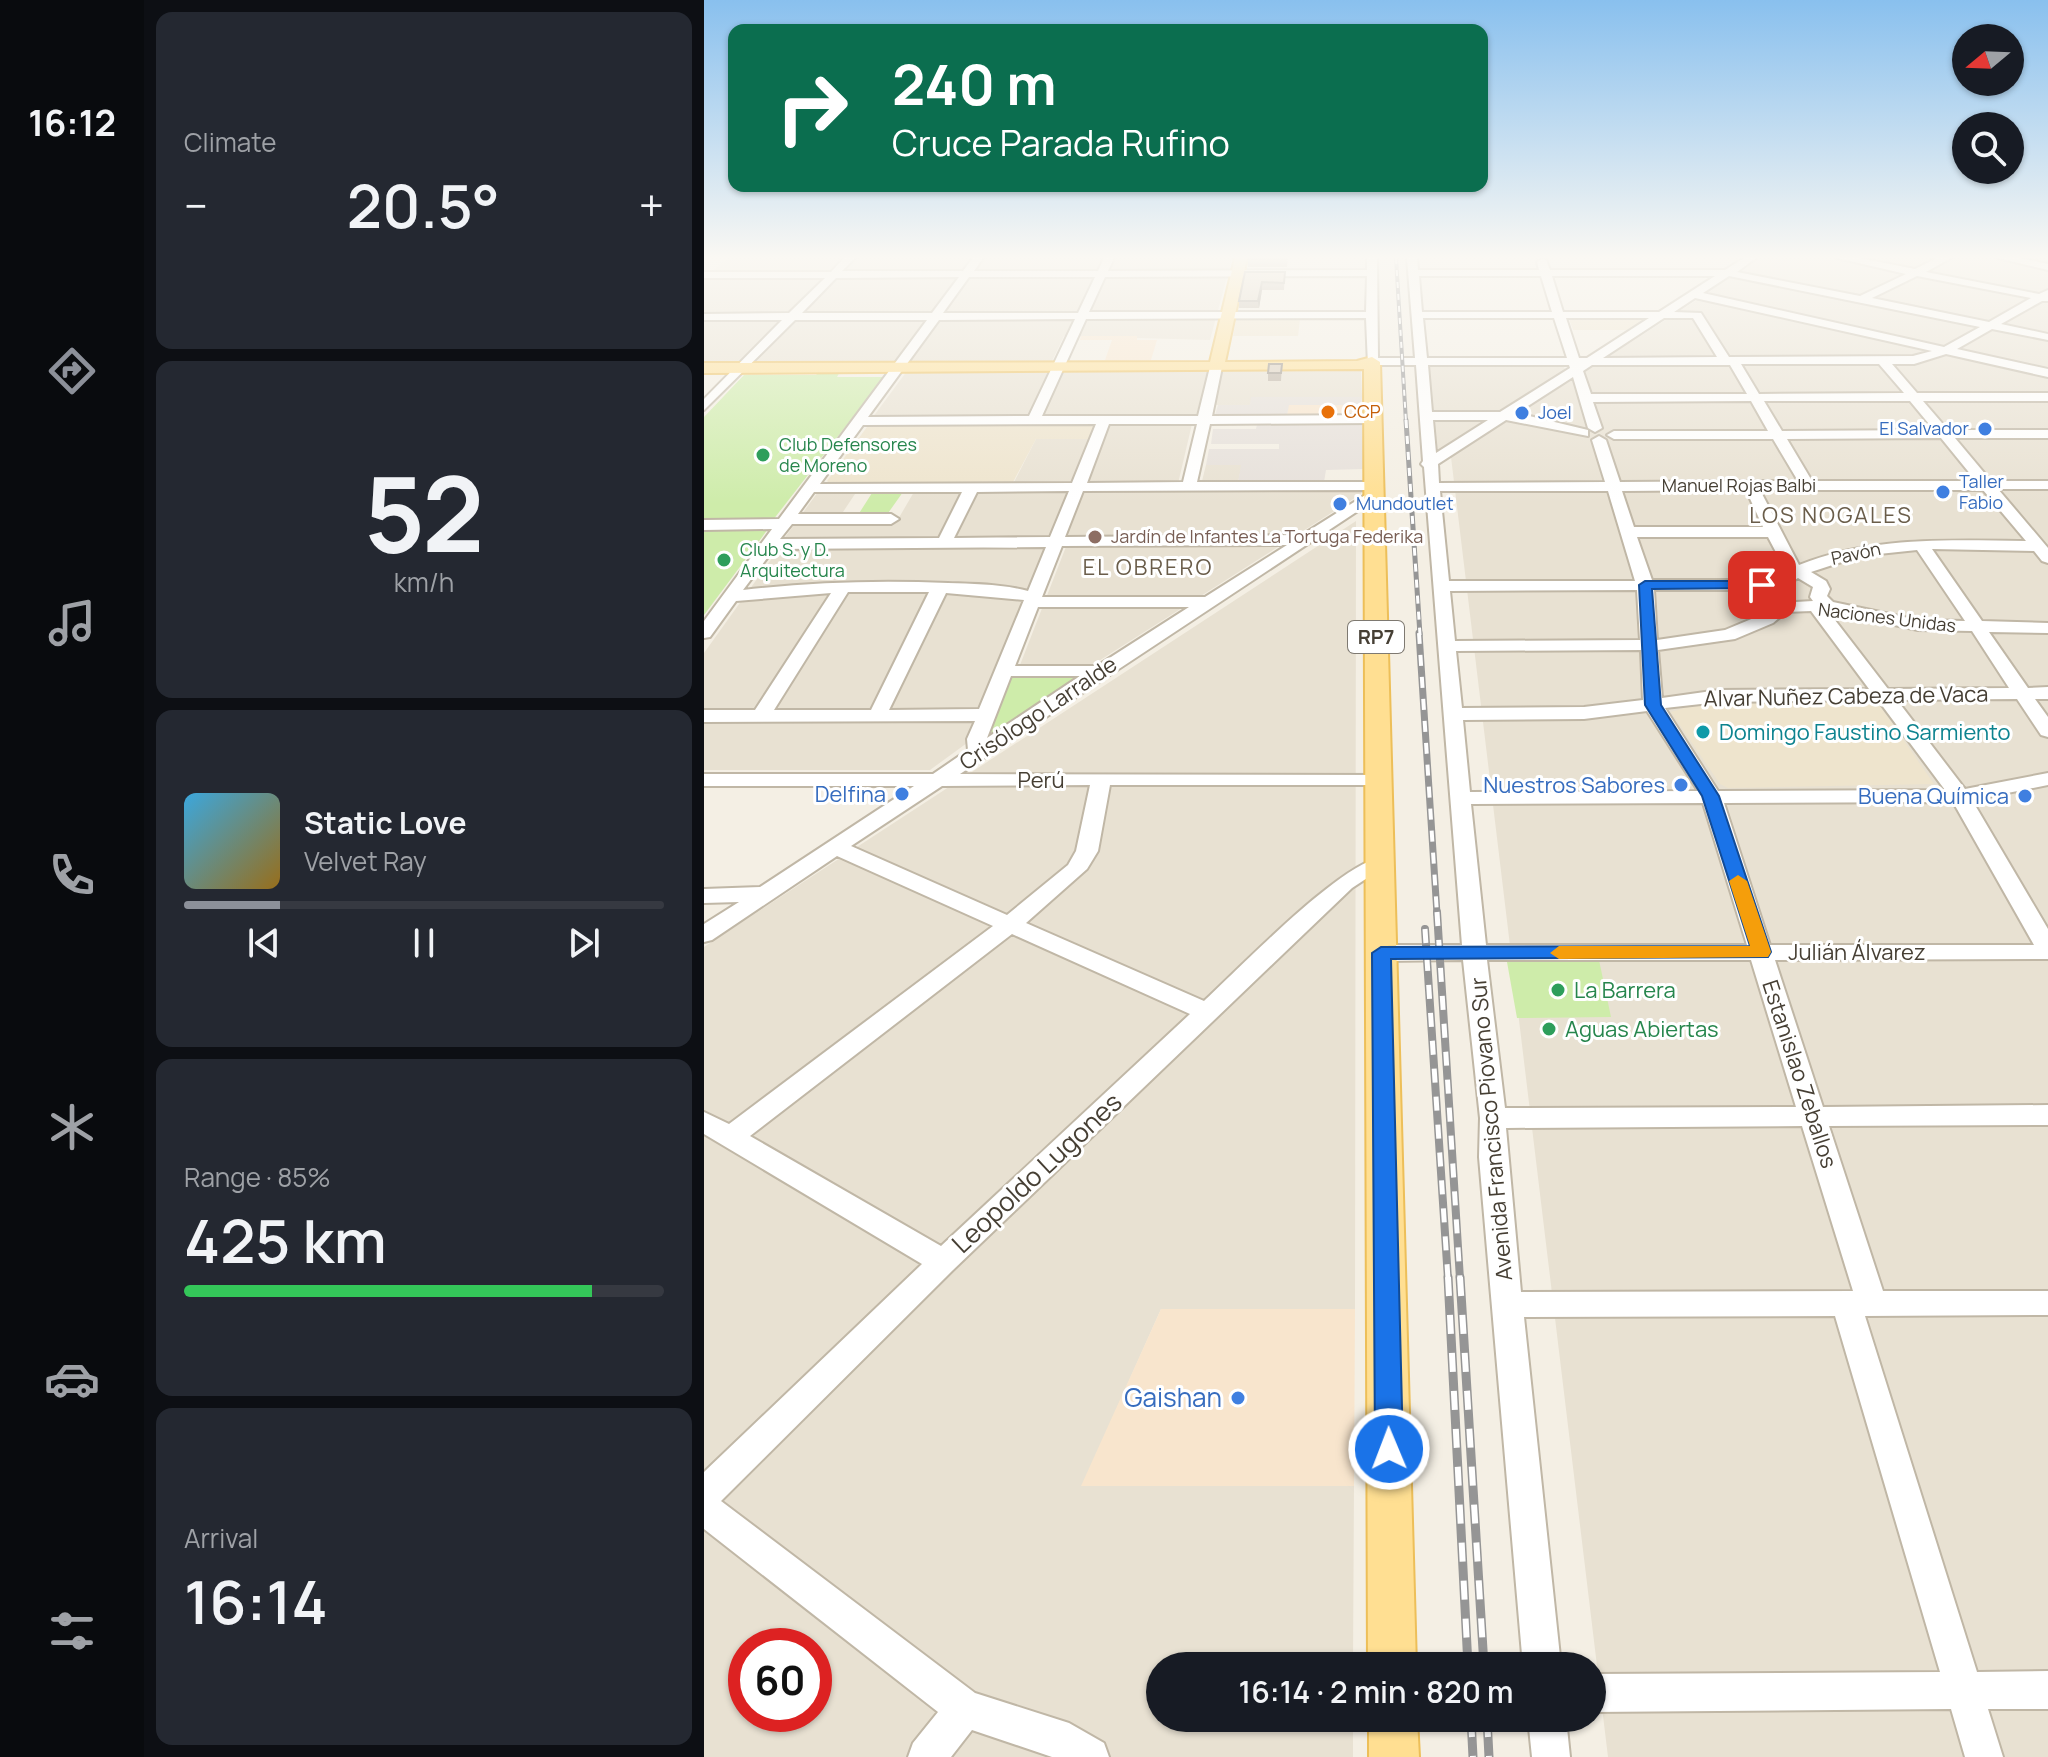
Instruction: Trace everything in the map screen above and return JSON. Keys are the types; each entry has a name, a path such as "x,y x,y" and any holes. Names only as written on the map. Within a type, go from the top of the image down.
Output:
{"main road":[{"path":"1216,365 1222,340"},
{"path":"704,367 1358,366 1372,362"},
{"name":"RP7","path":"1372,362 1392,1652"},
{"path":"1393,1732 1394,1757"}],"street":[{"path":"705,404 770,340"},
{"path":"704,633 918,340"},
{"path":"1033,421 1071,340"},
{"path":"1372,340 1372,362 1577,364 1924,359 1965,340"},
{"name":"Avenida Francisco Piovano Sur","path":"1419,340 1541,1652"},
{"name":"Estanislao Zeballos","path":"1568,340 1645,585 1653,705 1711,796 1814,1117 1859,1303 1984,1757"},
{"path":"1428,464 1577,364 1618,340"},
{"path":"1715,340 1755,397 1808,486"},
{"path":"1901,340 2048,373"},
{"path":"1883,361 2044,553"},
{"path":"1189,487 1216,365"},
{"path":"1585,398 2048,397"},
{"path":"1424,416 1503,415 1598,434 2048,434"},
{"path":"858,421 1374,419"},
{"path":"978,753 977,739 1104,421"},
{"name":"Manuel Rojas Balbi","path":"1431,487 2048,485"},
{"path":"1751,486 1790,567 1820,584 1822,589 1818,597 1822,607 1960,796 2048,950"},
{"path":"944,543 972,487"},
{"path":"809,488 1189,487 1375,491"},
{"path":"849,519 870,488"},
{"path":"877,543 910,488"},
{"name":"Crisólogo Larralde","path":"704,935 1375,491"},
{"path":"704,525 891,519"},
{"path":"1629,532 1773,532"},
{"path":"769,544 1304,540"},
{"path":"1922,546 2048,731"},
{"name":"Pavón","path":"1778,585 1797,572 1836,556 1862,550 1922,546 2044,553"},
{"path":"1442,586 1778,585 1786,592 1782,607 1767,619 1729,635 1648,645 1447,646"},
{"path":"730,597 842,589 940,587 992,590 1032,600 1208,602"},
{"path":"877,716 940,587"},
{"path":"761,716 842,589"},
{"name":"Naciones Unidas","path":"1782,607 1822,607 1899,623 2048,628"},
{"path":"1004,671 1102,671"},
{"name":"Alvar Nuñez Cabeza de Vaca","path":"1454,714 1584,713 1719,696 2048,693"},
{"path":"704,716 988,715"},
{"name":"Perú","path":"704,780 1378,779"},
{"path":"1461,798 1960,796 2048,779"},
{"path":"730,1137 1010,924 1076,869 1082,861 1101,780"},
{"path":"837,848 1207,1012"},
{"name":"Leopoldo Lugones","path":"704,1495 943,1262 1344,883 1379,863"},
{"path":"704,896 767,894"},
{"name":"Julián Álvarez","path":"1381,953 2048,950"},
{"path":"1493,1118 2048,1115"},
{"path":"704,1122 943,1262"},
{"path":"1508,1305 2048,1303"},
{"path":"704,1508 965,1709 1055,1737 1090,1757"},
{"path":"1606,1693 2048,1690"},
{"path":"927,1757 965,1709"},
{"path":"1548,1732 1551,1757"}],"shaded area":[{"path":"704,340 1062,340 1052,361 704,362"},
{"path":"1080,340 1137,340 1157,340 1151,360 1105,360 1112,340"},
{"path":"1634,340 1887,340 2048,376 2048,1757 1608,1757 1605,1732 1606,1652 1595,1652 1451,457"},
{"path":"1912,340 2048,340 2048,370"},
{"path":"1428,366 1563,366 1566,370 1440,450 1436,449"},
{"path":"1361,369 1362,397 1252,397 1250,405 1199,405 1196,416 873,417 907,371"},
{"path":"1251,397 1362,397 1361,405 1289,405 1287,415 1215,415 1218,405 1250,405"},
{"path":"1288,405 1361,405 1361,414 1287,415"},
{"path":"1111,424 1192,424 1176,492 1362,490 1361,494 1094,664 1020,665 1069,539 783,540 818,492 857,491 837,521 897,521 914,492 1009,492 1036,439 1104,439"},
{"path":"1257,424 1362,425 1364,469 1326,470 1324,482 1238,482 1241,465 1206,465 1209,449 1279,449 1279,444 1211,444 1213,429 1256,429"},
{"path":"1094,426 1089,439 1036,439 1012,484 831,484 827,481 867,427"},
{"path":"1206,465 1242,465 1238,482 1202,481"},
{"path":"1356,521 1355,1309 1161,1309 1082,1486 1354,1486 1353,1652 1146,1652 1146,1732 1353,1732 1353,1757 704,1757 704,947"},
{"path":"1047,545 967,743 930,770 704,770 704,653 780,547"},
{"path":"1875,699 1934,784 1728,788 1720,784 1671,712 1707,701"},
{"name":"Gaishan","path":"1161,1309 1355,1309 1354,1486 1081,1486"}],"green space":[{"name":"Club Defensores de Moreno","path":"841,370 837,377 884,377 773,520 704,520 704,417 744,375 816,375 820,371"},
{"path":"903,492 886,516 858,515 872,493"},
{"name":"Club S. y D. Arquitectura","path":"704,529 768,529 704,615"},
{"path":"1072,675 1081,679 994,736 985,734 1010,676"},
{"name":"La Barrera","path":"1599,960 1611,1017 1517,1018 1507,962"}],"building":[{"path":"1269,364 1282,364 1281,373 1268,373"}],"railway":[{"path":"1401,340 1406,422"},
{"path":"1406,420 1420,635"},
{"path":"1419,633 1437,914"},
{"path":"1437,912 1460,1279"},
{"path":"1425,929 1448,1279"},
{"path":"1448,1277 1467,1652"},
{"path":"1460,1277 1483,1652"},
{"path":"1472,1732 1473,1757"},
{"path":"1488,1732 1489,1757"}],"slow traffic":[{"path":"1559,953 1761,952 1738,881"}],"place":[{"name":"CCP","path":"1328,412"},
{"name":"Joel","path":"1522,413"},
{"name":"El Salvador","path":"1985,429"},
{"name":"Club Defensores de Moreno","path":"763,455"},
{"name":"Taller Fabio","path":"1943,492"},
{"name":"Mundoutlet","path":"1340,504"},
{"name":"Jardín de Infantes La Tortuga Federika","path":"1095,537"},
{"name":"Club S. y D. Arquitectura","path":"724,560"},
{"name":"Domingo Faustino Sarmiento","path":"1703,732"},
{"name":"Nuestros Sabores","path":"1681,785"},
{"name":"Delfina","path":"902,794"},
{"name":"Buena Química","path":"2025,796"},
{"name":"La Barrera","path":"1558,990"},
{"name":"Aguas Abiertas","path":"1549,1029"},
{"name":"Gaishan","path":"1238,1398"}],"district":[{"name":"LOS NOGALES","path":"1831,515"},
{"name":"EL OBRERO","path":"1148,567"}],"route":[{"path":"1389,1449 1381,953 1761,952 1711,796 1653,705 1645,585 1762,585"}]}
